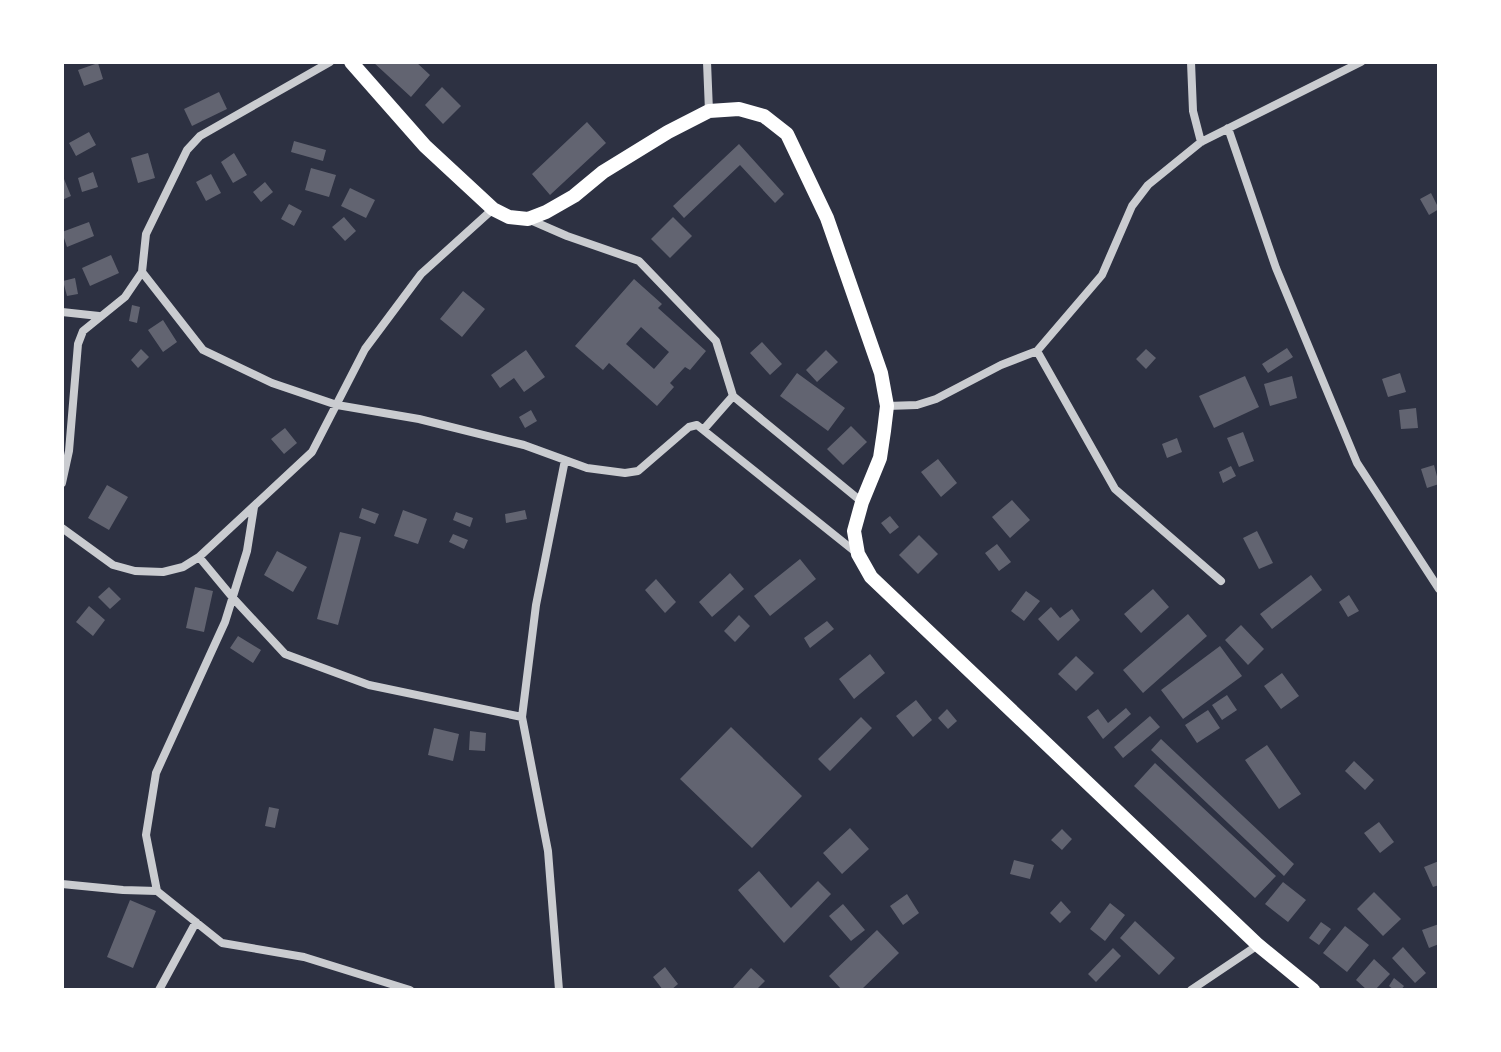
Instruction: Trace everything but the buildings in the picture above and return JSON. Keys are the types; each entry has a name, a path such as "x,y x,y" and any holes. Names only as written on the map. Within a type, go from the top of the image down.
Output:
{"main road":[{"path":"351,62 425,146 493,209 509,217 528,219 546,212 574,196 603,172 709,111 739,109 764,116 787,134 832,231 881,373 887,406 880,458 854,531 858,554 871,577 1258,945 1313,990"}],"street":[{"path":"62,483 69,451 78,344 83,331 125,297 142,272 146,234 187,150 193,142 330,62"},
{"path":"707,62 709,111"},
{"path":"1191,62 1193,111 1201,142"},
{"path":"887,406 917,405 936,399 1001,365 1037,351 1102,275 1132,206 1148,185 1201,142 1361,62"},
{"path":"1228,128 1276,268 1357,463 1439,589"},
{"path":"62,528 113,565 135,571 163,572 183,567 199,557 312,452 365,349 421,274 493,209"},
{"path":"528,219 639,261 716,341 733,396 862,502"},
{"path":"142,272 203,350 272,383 337,405 475,432 524,445 587,468 625,473 638,471 689,427 697,425 858,554"},
{"path":"62,312 99,316"},
{"path":"1037,351 1115,489 1221,581"},
{"path":"704,429 733,396"},
{"path":"559,990 548,851 522,717 536,605 565,460"},
{"path":"157,891 146,835 156,773 225,622 247,551 254,507"},
{"path":"199,557 285,654 369,685 522,717"},
{"path":"62,884 157,891 222,943 304,957 410,990"},
{"path":"159,990 196,922"},
{"path":"1191,990 1258,945"}]}
